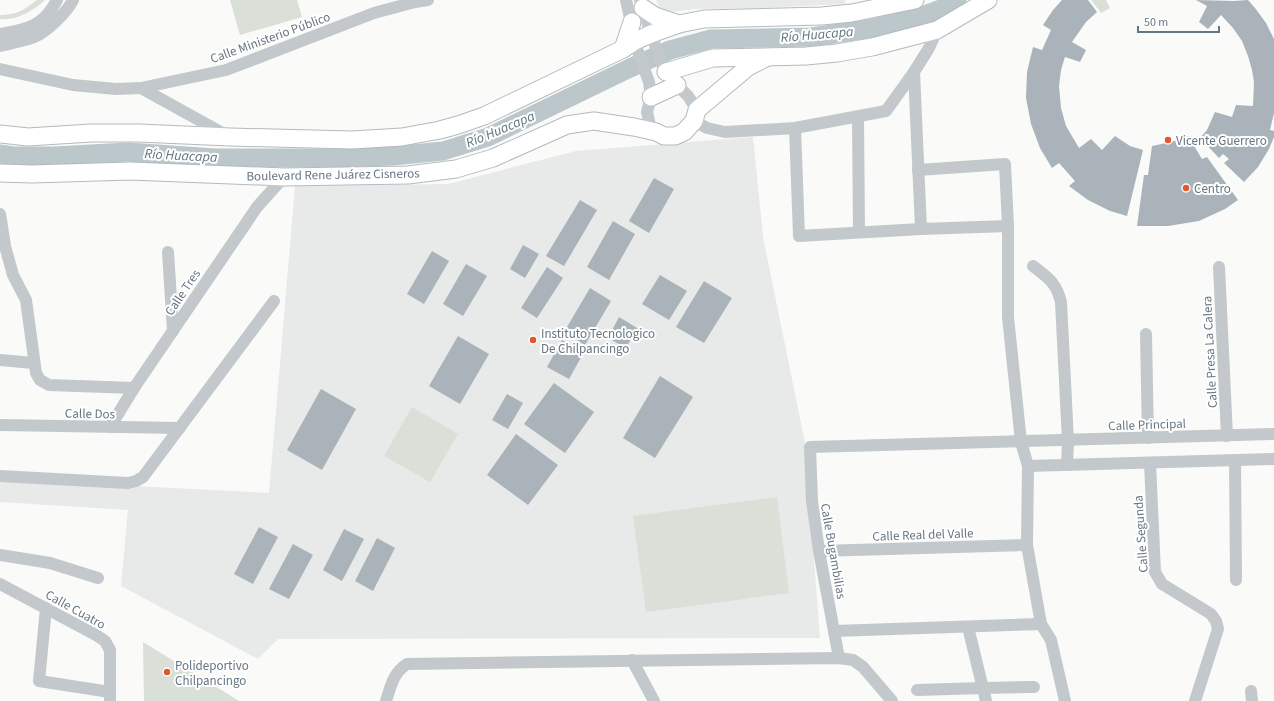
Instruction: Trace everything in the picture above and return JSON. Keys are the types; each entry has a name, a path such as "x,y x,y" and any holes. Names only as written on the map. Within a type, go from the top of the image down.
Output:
{"main road":[{"path":"0,134 28,137 91,133 138,133 230,138 352,140 402,137 440,130 484,116 679,24 704,19 822,16 852,13 914,0"},
{"name":"Boulevard Rene Juárez Cisneros","path":"665,70 713,58 806,56 837,53 872,47 937,30 988,0"},
{"path":"642,4 655,16 679,24"},
{"path":"632,22 632,46"},
{"name":"Boulevard Rene Juárez Cisneros","path":"0,173 32,174 130,171 284,178 408,175 456,169 494,158 567,125 594,121 634,127 656,132 664,136 675,136 684,132 695,115 748,67 766,58"},
{"path":"651,97 677,85"}],"street":[{"path":"0,34 27,29 39,22 52,9 57,0"},
{"path":"0,46 36,36 55,22 70,6 73,0"},
{"name":"Calle Ministerio Público","path":"0,69 73,85 116,89 141,88 226,70 374,13 428,0"},
{"path":"626,0 632,22"},
{"path":"642,4 652,37 665,70 688,96 695,115 707,128 725,132 795,128 886,111 914,72 929,48 937,30"},
{"path":"632,46 647,76 651,97 647,112 650,125 656,132"},
{"path":"914,72 920,229"},
{"path":"141,88 230,138"},
{"path":"858,117 859,232"},
{"path":"795,128 799,236 920,229 1008,226"},
{"path":"918,170 1005,164 1008,226 1008,317 1021,442 1028,466 1028,545 1041,624 1051,640 1065,701"},
{"name":"Calle Tres","path":"110,428 134,388 257,207 284,178"},
{"path":"0,214 4,246 13,275 26,300 34,363 36,373 40,380 49,385 134,388"},
{"path":"168,252 173,331"},
{"path":"1033,266 1053,282 1061,302 1068,441 1067,465"},
{"name":"Calle Presa La Calera","path":"1219,267 1227,436"},
{"path":"0,476 128,483 136,481 142,477 180,428 274,301"},
{"path":"1146,334 1148,438"},
{"path":"0,360 34,363"},
{"name":"Calle Dos","path":"0,425 180,428"},
{"name":"Calle Principal","path":"810,447 1068,441 1274,434"},
{"name":"Calle Bugambilias","path":"810,447 812,501 819,551 839,658"},
{"path":"1028,466 1274,458"},
{"path":"1235,460 1236,580"},
{"name":"Calle Segunda","path":"1150,463 1155,572 1162,584 1211,614 1216,621 1218,629 1195,701"},
{"name":"Calle Real del Valle","path":"819,551 1028,545"},
{"path":"0,555 50,563 98,578"},
{"name":"Calle Cuatro","path":"0,584 105,641 110,650 110,696"},
{"path":"46,608 39,681 110,696"},
{"path":"834,631 1041,624"},
{"path":"968,627 986,701"},
{"path":"386,701 394,677 400,668 407,664 839,658 853,660 863,667 892,701"},
{"path":"632,660 654,701"},
{"path":"917,690 1034,687"}],"shaded area":[{"path":"37,0 45,0 35,8 18,17 0,19 0,15 20,11"},
{"path":"230,0 297,0 302,17 240,35"},
{"path":"656,0 845,0 845,4 762,8 696,9 671,12 663,10 659,7"},
{"path":"1091,0 1106,0 1110,8 1101,13"},
{"name":"Instituto Tecnologico De Chilpancingo","path":"753,137 763,237 805,443 820,638 278,639 258,659 121,586 128,510 0,502 0,479 269,493 295,186 448,184 576,151"},
{"path":"412,407 458,434 430,482 384,456"},
{"path":"777,497 789,593 646,612 633,516"},
{"name":"Polideportivo Chilpancingo","path":"143,642 239,701 144,701"}],"building":[{"path":"1062,0 1088,0 1097,12 1086,22 1072,42 1086,50 1080,62 1065,57 1061,70 1059,86 1061,108 1066,126 1079,148 1091,139 1102,150 1115,136 1130,146 1143,150 1127,216 1110,211 1088,200 1069,186 1075,181 1059,163 1052,168 1040,148 1031,124 1026,98 1027,72 1033,47 1042,50 1051,30 1043,25"},
{"path":"1196,0 1248,0 1266,23 1274,39 1274,113 1270,130 1274,131 1274,137 1269,149 1258,167 1244,182 1224,163 1229,159 1223,154 1219,158 1200,138 1207,130 1215,112 1232,117 1236,105 1253,106 1254,82 1252,70 1242,41 1221,15 1208,29 1199,22 1207,6"},
{"name":"Centro","path":"1188,136 1202,159 1207,157 1238,200 1225,209 1199,221 1168,226 1137,226 1144,175 1148,175 1152,146 1171,142"},
{"path":"654,178 674,189 649,233 629,221"},
{"path":"580,200 597,210 564,266 546,256"},
{"path":"613,221 635,234 609,280 587,267"},
{"path":"523,245 539,254 525,278 510,269"},
{"path":"432,251 449,261 424,304 407,294"},
{"path":"466,264 487,276 463,316 443,304"},
{"path":"547,267 563,278 537,318 521,308"},
{"path":"660,275 687,291 669,320 642,304"},
{"path":"704,281 732,298 704,343 676,327"},
{"path":"590,288 611,301 585,345 564,332"},
{"path":"619,317 637,328 626,348 608,338"},
{"path":"458,336 489,354 460,404 429,386"},
{"path":"562,340 584,352 569,379 547,367"},
{"path":"660,376 693,397 655,458 623,438"},
{"path":"554,383 594,412 565,453 524,424"},
{"path":"321,389 356,409 322,470 287,450"},
{"path":"507,394 523,403 508,429 492,420"},
{"path":"516,434 558,465 528,505 487,475"},
{"path":"259,527 278,537 253,584 234,574"},
{"path":"344,529 364,539 342,581 323,570"},
{"path":"377,538 395,548 373,591 355,581"},
{"path":"293,544 313,555 289,599 269,589"}],"waterway":[{"name":"Río Huacapa","path":"0,154 13,156 54,156 128,152 215,158 333,158 393,156 443,151 488,137 670,50 711,39 811,37 869,29 917,18 946,7 957,0"}],"place":[{"name":"Vicente Guerrero","path":"1168,140"},
{"name":"Centro","path":"1186,188"},
{"name":"Instituto Tecnologico De Chilpancingo","path":"533,340"},
{"name":"Polideportivo Chilpancingo","path":"167,672"}]}
